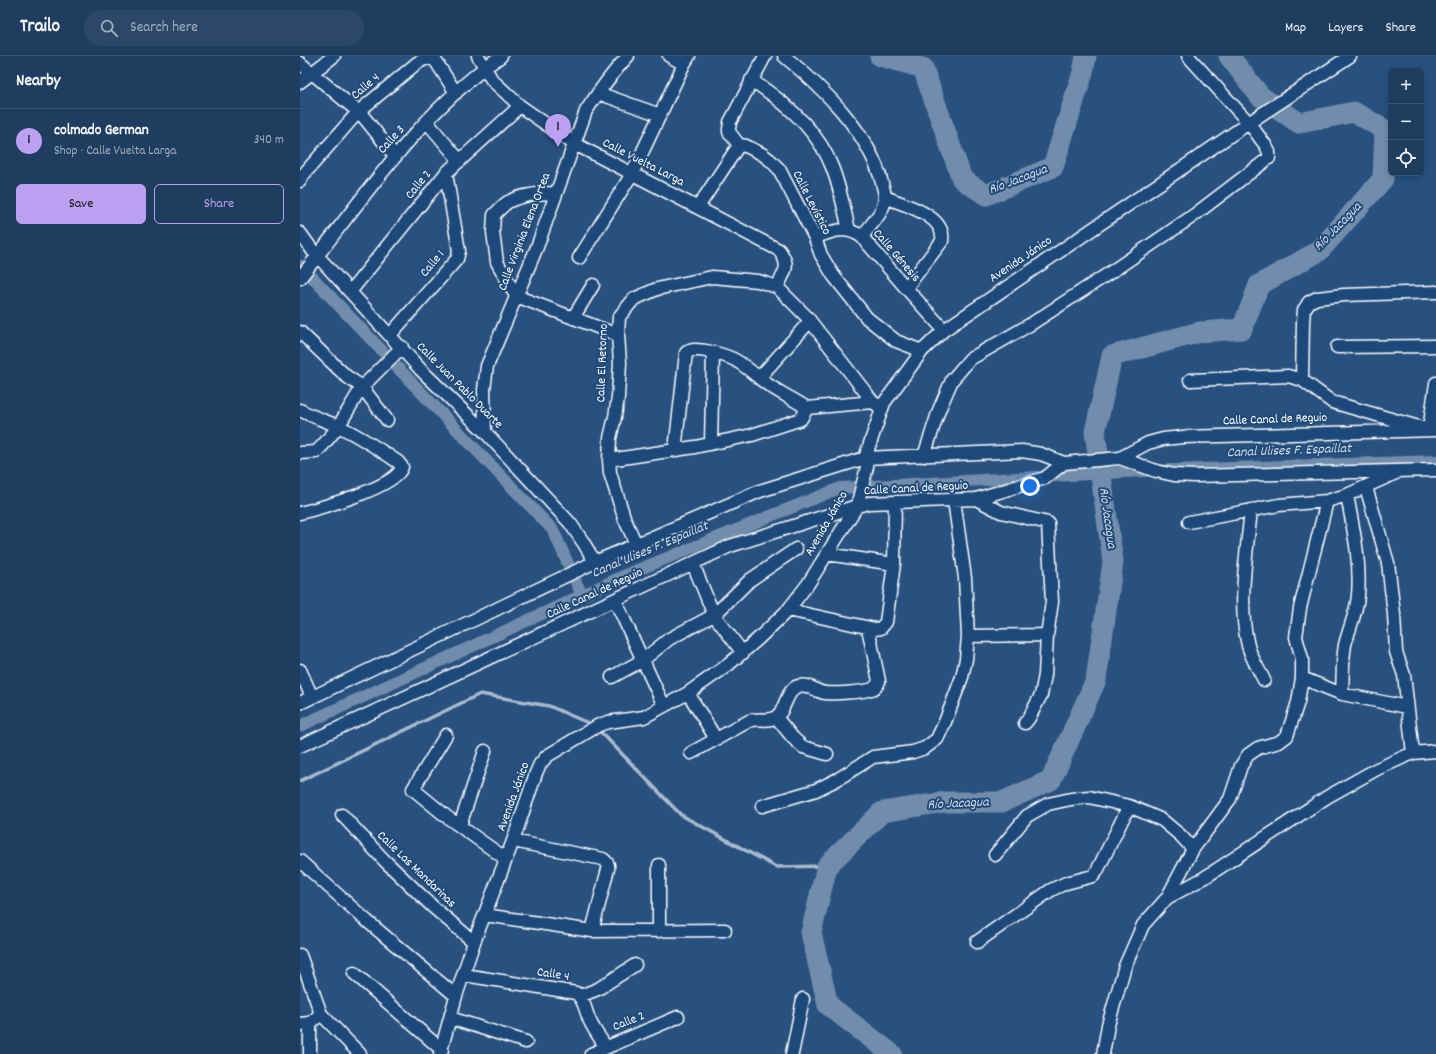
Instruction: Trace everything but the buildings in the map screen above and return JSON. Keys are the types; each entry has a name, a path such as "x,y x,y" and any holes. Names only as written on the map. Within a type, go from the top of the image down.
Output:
{"street":[{"path":"300,82 334,56"},
{"name":"Calle Vuelta Larga","path":"478,56 492,80 520,106 573,143 779,250 786,259 786,269 777,287"},
{"name":"Calle 3","path":"300,278 316,253 395,156 456,93 501,56"},
{"name":"Calle Virginia Elena Ortea","path":"485,432 484,390 487,366 537,247 573,143 586,111 617,68 628,56"},
{"path":"579,258 632,174 686,60 668,56"},
{"path":"698,207 739,145 731,136 729,125 751,80 765,56"},
{"path":"784,56 803,71 839,108 866,143 878,168 885,197 881,212 862,237"},
{"path":"924,456 939,410 952,380 970,359 1031,324 1114,270 1193,216 1269,158 1269,152 1253,120 1188,56"},
{"name":"Avenida Jánico","path":"441,1052 456,996 474,942 514,841 531,786 540,764 547,756 608,722 644,717 688,693 743,653 788,610 808,584 858,503 877,406 884,403 922,351 944,330 1253,120 1350,56"},
{"name":"Calle 4","path":"300,181 304,174 358,112 412,67 427,58 434,60 456,93"},
{"path":"300,63 358,112 395,156"},
{"path":"751,80 785,105 808,128 822,147 832,167 849,230 826,234 815,238"},
{"path":"598,93 660,115"},
{"name":"Calle 2","path":"350,292 446,173 520,106"},
{"path":"427,122 460,160"},
{"name":"Calle Levístico","path":"739,145 746,146 762,154 779,170 815,238 821,255 834,275 867,318 896,341 922,351"},
{"name":"Calle 1","path":"390,335 457,259 459,251 446,173"},
{"path":"556,193 536,193 521,197 508,202 494,215 493,232 497,262 516,296 618,335"},
{"path":"885,197 918,210 930,217 940,227 943,234 942,241 906,288"},
{"name":"Calle Génesis","path":"849,230 862,237 944,330"},
{"name":"Calle Juan Pablo Duarte","path":"300,233 350,292 421,370 485,432 570,523 595,562"},
{"path":"300,249 316,253"},
{"name":"Calle El Retorno","path":"636,544 610,473 608,460 610,438 618,397 620,363 618,335 619,317 634,298 657,289 712,277 758,281 777,287 810,321 877,406"},
{"path":"573,318 593,285"},
{"path":"1302,380 1304,310 1309,302 1317,298 1344,294 1436,293"},
{"path":"759,378 810,321"},
{"path":"300,332 346,376 362,387 387,420"},
{"path":"1337,347 1436,346"},
{"path":"300,453 316,452 323,445 338,427 362,387 402,348"},
{"path":"675,450 686,353 688,350 693,349 713,353 733,359 769,386 794,399 807,408 877,406"},
{"path":"711,443 713,353"},
{"path":"1190,380 1288,376 1302,380 1332,402 1432,430 1436,383"},
{"path":"608,460 695,447 752,436 801,419 807,408"},
{"path":"300,410 314,418 338,427 366,441 398,462 402,467 394,478 387,482 345,500 300,513"},
{"name":"Calle Canal de Reguio","path":"300,746 730,546 858,503 976,499 1045,478 1064,463 1120,458 1148,443 1163,439 1183,437 1432,430"},
{"path":"300,703 595,562 760,491 866,463 924,456 1022,451 1041,454 1064,463"},
{"name":"Calle Canal de Reguio","path":"1120,458 1156,471 1196,476 1436,470"},
{"path":"1189,522 1279,505 1327,501 1366,488 1403,470"},
{"path":"1366,488 1388,564 1396,647 1404,675 1413,753"},
{"path":"1342,694 1345,646 1356,609 1359,579 1356,539 1347,495"},
{"path":"976,499 1001,512 1048,523 1052,602 1047,635 1045,676 1041,695 1025,723"},
{"path":"762,806 816,790 873,757 913,752 925,748 937,739 962,677 966,659 968,636 965,578 954,500"},
{"path":"1103,1054 1108,1025 1125,966 1143,926 1167,898 1193,849 1230,799 1241,766 1248,755 1258,748 1279,742 1287,736 1298,702 1302,678 1302,659 1296,637 1300,608 1327,501"},
{"path":"788,610 868,628 881,628 886,622 894,564 895,502"},
{"path":"1251,510 1245,572 1244,611 1246,640 1249,650 1264,680"},
{"path":"612,677 643,660 669,639 714,615 750,580 796,549"},
{"path":"827,554 894,564"},
{"path":"693,564 714,615 743,653"},
{"path":"615,600 664,706"},
{"path":"691,753 755,719 770,720 776,717 780,713 791,690 798,686 806,686 824,693 866,691 874,688 879,681 868,628"},
{"path":"968,636 1047,635"},
{"path":"300,670 312,698"},
{"path":"1302,678 1342,694 1407,707"},
{"path":"688,693 716,739"},
{"path":"776,717 793,738 803,747 827,754"},
{"path":"446,735 413,789 447,817 506,859"},
{"path":"1167,898 1204,878 1326,797 1378,769 1413,753 1436,750"},
{"path":"460,825 485,752"},
{"path":"995,855 1027,816 1048,804 1089,797 1129,806 1162,820 1181,836 1193,849"},
{"path":"977,942 1052,890 1066,883 1093,876 1097,871 1129,806"},
{"name":"Calle Las Mandarinas","path":"342,815 385,861 427,902 474,942"},
{"path":"514,841 603,859 607,862 609,865 592,931"},
{"path":"300,860 367,921 456,996"},
{"path":"659,865 659,930"},
{"path":"485,915 592,931 725,930"},
{"path":"300,955 321,1014 360,1054"},
{"path":"580,996 598,990 635,965"},
{"path":"354,973 441,1052"},
{"name":"Calle 4","path":"464,974 572,992 580,996 589,1019 606,1047"},
{"path":"792,1054 803,999"},
{"path":"310,1054 305,1023 321,1014"},
{"name":"Calle 2","path":"591,1054 678,1017"},
{"path":"450,1018 526,1042"}],"waterway":[{"name":"Río Jacagua","path":"880,56 923,68 962,179 986,195 1053,167 1083,72 1086,56"},
{"name":"Río Jacagua","path":"892,1054 828,1005 811,933 827,866 882,812 945,802 1002,802 1051,780 1096,680 1113,562 1095,432 1112,356 1200,332 1242,329 1259,285 1319,251 1383,179 1385,130 1354,112 1299,123 1260,96 1229,56"},
{"path":"309,274 386,355"},
{"path":"395,365 553,530 570,568"},
{"name":"Canal Ulises F. Espaillat","path":"300,726 630,573 840,488 1143,471 1436,461"},
{"path":"574,578 582,595"},
{"path":"300,781 480,694 549,706 595,726 681,815 776,867 827,866"}],"place":[{"name":"colmado German","path":"558,147"}]}
